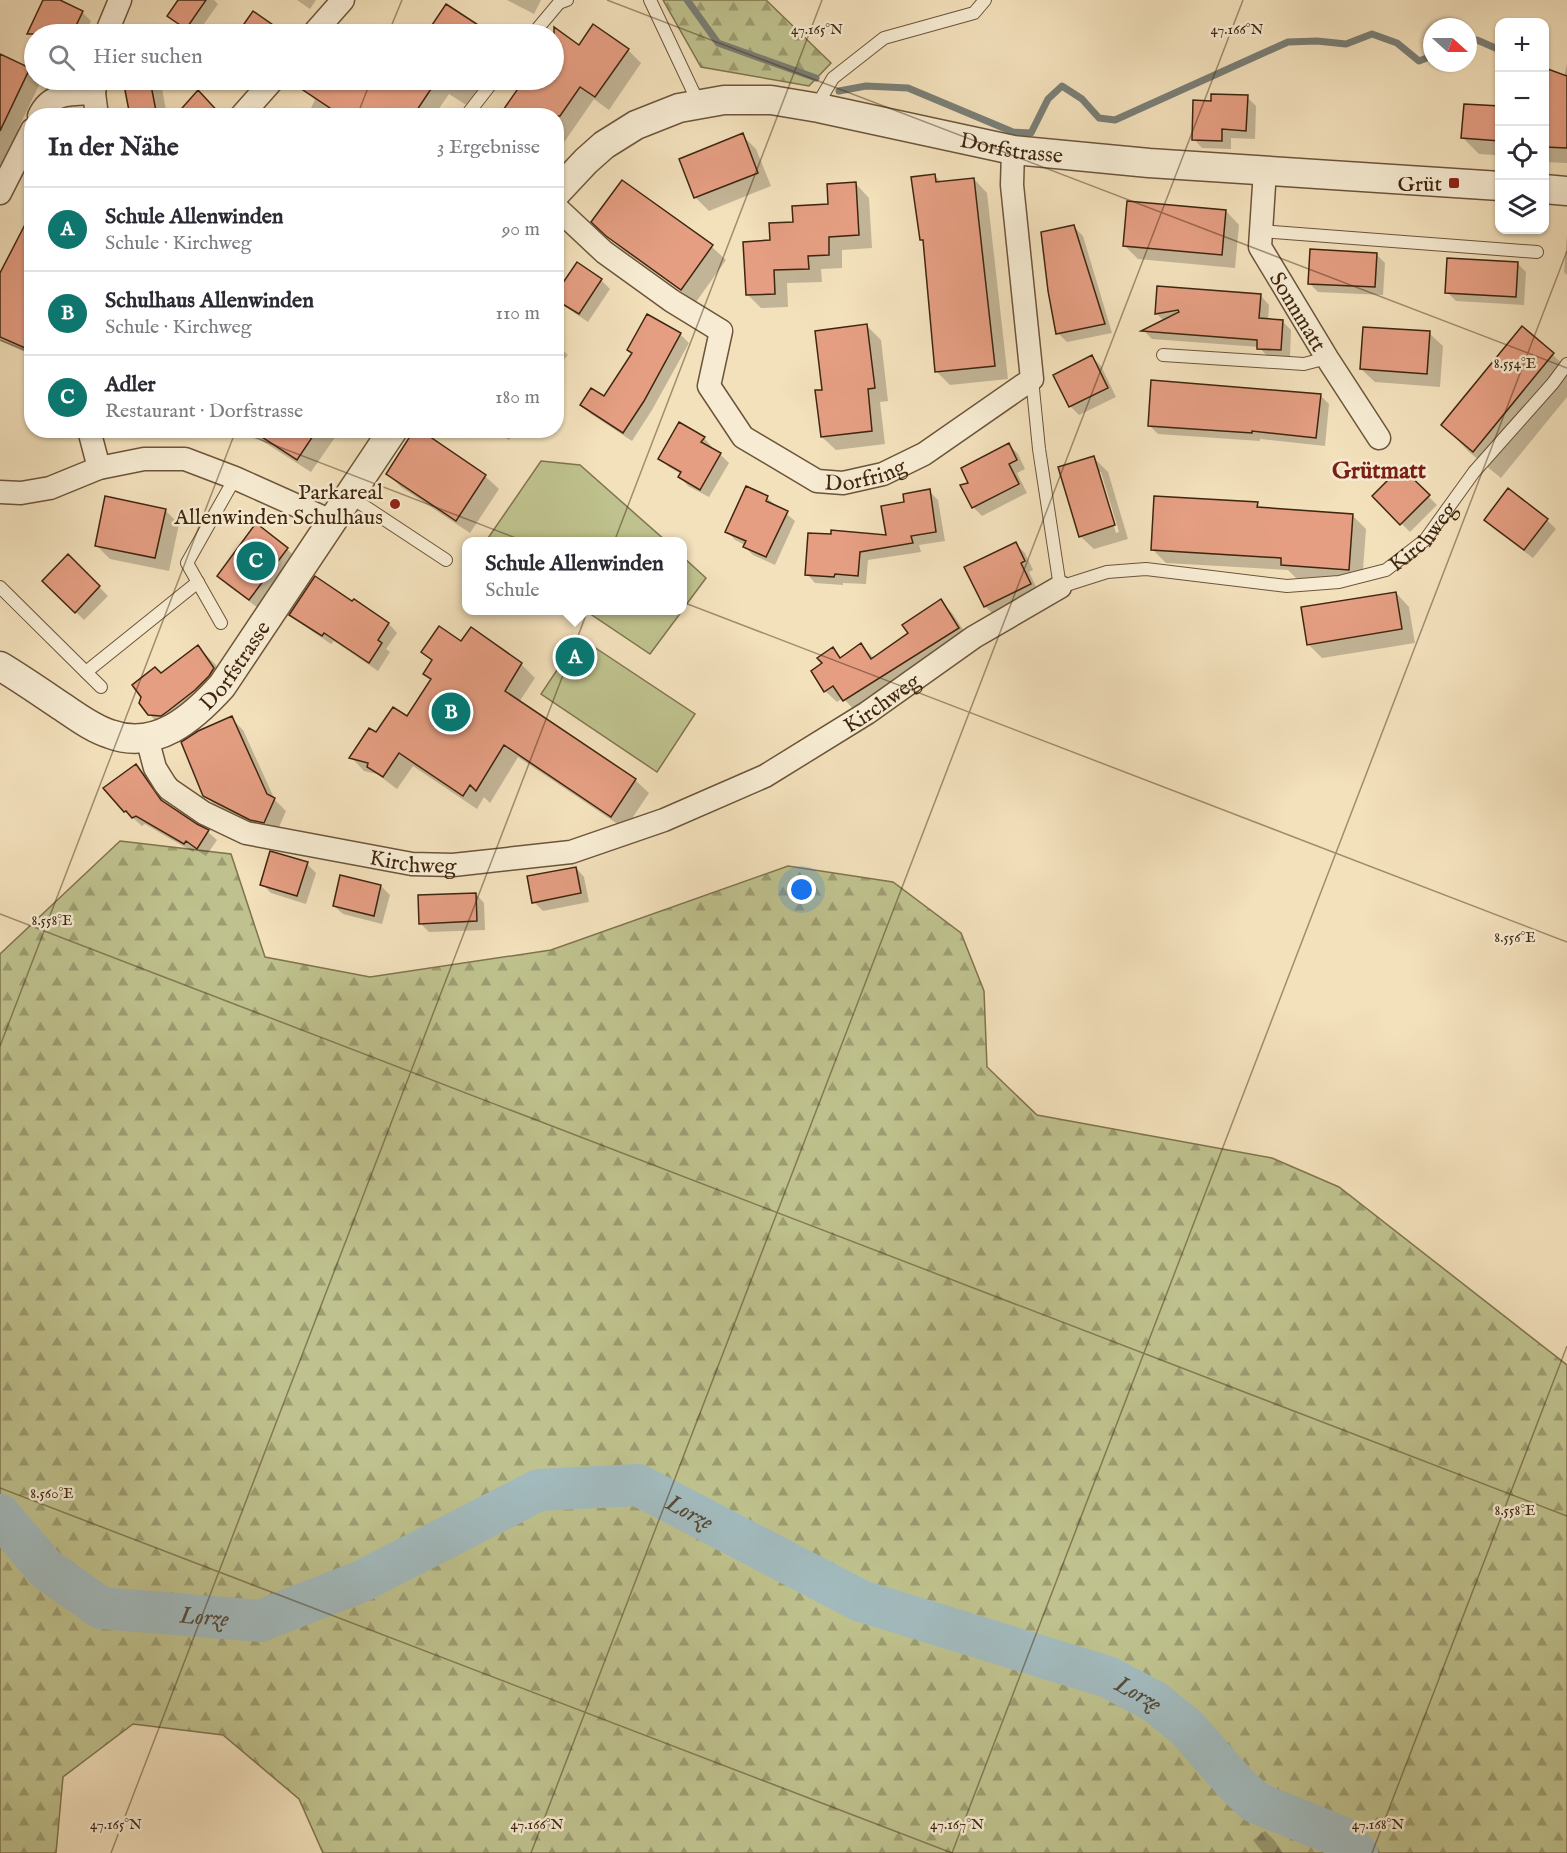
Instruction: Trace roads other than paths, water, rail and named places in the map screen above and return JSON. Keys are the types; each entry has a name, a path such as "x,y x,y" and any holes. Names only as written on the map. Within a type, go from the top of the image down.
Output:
{"street":[{"path":"109,24 120,0"},
{"path":"322,24 343,0"},
{"path":"42,108 57,96 80,90"},
{"path":"95,90 96,108"},
{"path":"248,108 264,90"},
{"name":"Dorfstrasse","path":"564,184 604,145 636,125 679,108 699,104 724,100 771,100 819,108 1013,150 1149,163 1495,186"},
{"path":"0,194 24,146"},
{"path":"1013,150 1012,185 1032,379"},
{"name":"Sonnmatt","path":"1265,170 1260,247 1327,358 1379,438"},
{"path":"1549,189 1567,191"},
{"name":"Dorfring","path":"564,214 604,252 672,301 721,330 709,386 743,437 817,481 843,483 884,474 924,454 1032,379"},
{"path":"91,438 99,468"},
{"name":"Dorfstrasse","path":"0,666 94,727 119,737 147,738 182,723 222,686 387,438"},
{"path":"0,492 21,494 50,488 99,468 144,459 185,459 235,478 331,521"},
{"name":"Kirchweg","path":"147,738 155,768 169,789 204,813 246,833 412,864 429,865 483,862 571,852 664,820 765,776 867,713 974,637 1060,587"}],"lane":[{"path":"541,24 559,3 567,0"},
{"path":"650,0 699,104"},
{"path":"819,108 823,95 833,78 884,38 974,13 985,0"},
{"path":"472,108 486,90"},
{"path":"1261,231 1537,252"},
{"path":"1163,355 1304,364 1327,358"},
{"name":"Kirchweg","path":"1060,587 1107,573 1146,569 1287,586 1339,582 1386,570 1425,540 1474,472 1567,364"},
{"path":"1032,379 1039,449 1060,587"},
{"path":"221,623 187,563 235,478"},
{"path":"348,495 446,560"},
{"path":"86,672 198,582"},
{"path":"0,587 101,687"}],"waterway":[{"path":"687,0 718,43 816,78"},
{"path":"839,91 866,86 908,88 1013,132 1031,133 1048,99 1062,86 1082,99 1099,118 1115,120 1288,42 1317,41 1346,44 1372,34 1397,43 1419,61 1423,59"},
{"path":"1477,40 1495,48"},
{"name":"Lorze","path":"0,1515 46,1569 101,1608 260,1621 362,1581 539,1490 638,1485 861,1601 1108,1677 1155,1702 1187,1728 1236,1784 1255,1802 1341,1837 1357,1853"}],"place":[{"name":"Grüt","path":"1454,183"},
{"name":"Parkareal Allenwinden Schulhaus","path":"395,504"},
{"name":"Adler","path":"256,561"},
{"name":"Schule Allenwinden","path":"575,657"},
{"name":"Schulhaus Allenwinden","path":"451,712"}],"district":[{"name":"Grütmatt","path":"1379,470"}]}
